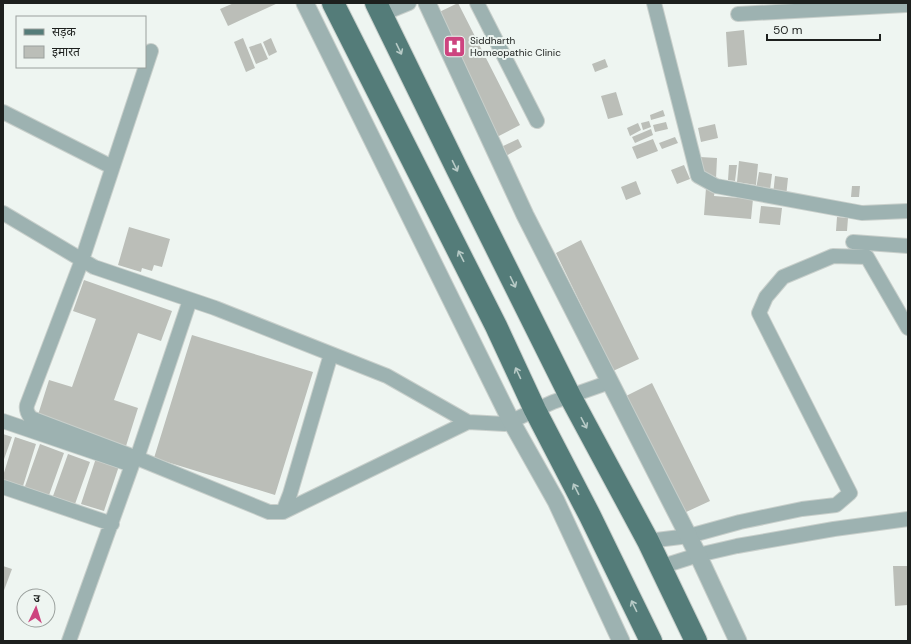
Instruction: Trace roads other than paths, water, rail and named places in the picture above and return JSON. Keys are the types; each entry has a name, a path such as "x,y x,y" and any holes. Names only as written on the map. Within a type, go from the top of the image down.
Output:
{"main road":[{"path":"333,3 496,326 651,641"},
{"path":"379,8 570,396 648,541 696,641"}],"street":[{"path":"305,3 511,421 556,501 621,641"},
{"path":"379,8 409,3"},
{"path":"427,3 525,216 689,536 738,641"},
{"path":"477,3 537,121"},
{"path":"654,3 698,176 716,186 862,213 908,211"},
{"path":"738,14 906,4"},
{"path":"321,37 344,26"},
{"path":"146,66 151,51"},
{"path":"145,68 82,260 27,405 26,411 31,418 137,458 269,512 283,512 468,422"},
{"path":"3,112 112,167"},
{"path":"3,213 94,267 215,308 386,376 468,422 505,424 570,396 610,382"},
{"path":"853,242 908,246"},
{"path":"648,541 689,536 740,522 802,509 836,506 850,493 759,313 766,297 783,278 833,256 867,257 908,328"},
{"path":"137,458 190,300"},
{"path":"283,512 290,494 331,354"},
{"path":"3,421 132,465 69,641"},
{"path":"3,487 112,524"},
{"path":"660,567 698,555 752,543 834,529 908,519"}],"place":[{"name":"Siddharth Homeopathic Clinic","path":"454,46"}]}
